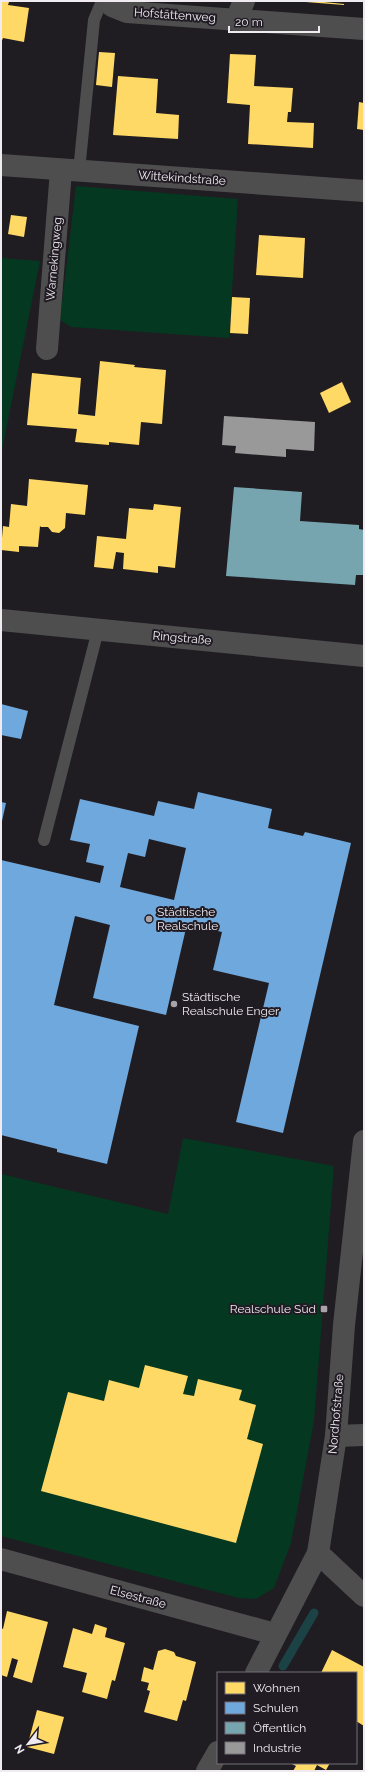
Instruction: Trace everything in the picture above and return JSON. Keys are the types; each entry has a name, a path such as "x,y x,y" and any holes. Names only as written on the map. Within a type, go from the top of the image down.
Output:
{"street":[{"name":"Hofstättenweg","path":"109,1 112,6 127,12 240,10 364,29"},
{"name":"Wittekindstraße","path":"1,165 364,191"},
{"name":"Warnekingweg","path":"47,349 70,170"},
{"name":"Ringstraße","path":"1,620 364,656"},
{"name":"Nordhofstraße","path":"256,1672 318,1553 336,1436 345,1318 364,1141"},
{"path":"336,1436 364,1435"},
{"path":"318,1553 364,1596"},
{"name":"Elsestraße","path":"1,1559 275,1634"},
{"path":"207,1771 217,1754"}],"lane":[{"path":"70,170 94,20 102,1"},
{"path":"44,840 98,630"}],"green space":[{"path":"76,186 238,199 229,338 71,327 60,320"},
{"path":"1,258 40,261 2,450 1,450"},
{"path":"183,1138 334,1166 314,1421 291,1543 274,1588 256,1599 239,1598 1,1536 1,1174 168,1214"}],"building: Wohnen":[{"path":"1,1 9,2 8,5 29,8 24,42 3,38 1,43"},
{"path":"293,1 324,1 344,5"},
{"path":"99,52 115,53 112,87 96,85"},
{"path":"230,54 256,55 254,86 293,88 291,112 288,112 287,122 314,123 313,148 248,144 250,105 227,103"},
{"path":"118,76 158,79 156,113 179,115 178,139 113,135"},
{"path":"359,102 364,103 364,130 357,129"},
{"path":"11,215 27,217 24,237 8,234"},
{"path":"259,235 305,238 303,278 256,275"},
{"path":"232,297 250,298 248,334 230,333"},
{"path":"100,361 135,365 134,367 166,370 162,424 141,422 139,445 109,442 109,445 75,442 77,429 27,425 32,373 81,378 78,414 95,416"},
{"path":"342,382 351,402 329,413 320,393"},
{"path":"29,479 88,485 85,515 66,513 65,528 59,533 52,532 48,527 40,526 38,547 19,546 19,552 1,550 3,526 9,527 11,504 27,506"},
{"path":"154,504 181,507 175,568 158,566 158,573 123,569 124,553 116,552 113,569 94,567 97,536 126,539 129,508 153,510"},
{"path":"145,1365 188,1376 183,1394 194,1396 198,1379 242,1390 239,1400 256,1405 247,1439 263,1444 236,1543 41,1491 68,1392 104,1401 109,1380 139,1388"},
{"path":"7,1611 48,1622 32,1683 13,1677 18,1660 12,1658 7,1677 1,1675 1,1628 3,1629"},
{"path":"95,1624 107,1628 105,1637 125,1643 115,1681 112,1680 107,1699 82,1692 87,1673 63,1667 73,1628 92,1634"},
{"path":"165,1649 174,1652 176,1656 196,1662 186,1701 183,1700 177,1721 144,1712 150,1691 147,1690 149,1683 141,1681 144,1667 153,1670 158,1651"},
{"path":"332,1650 364,1667 364,1726 357,1722 357,1672 321,1672"},
{"path":"37,1710 64,1717 54,1754 27,1747"},
{"path":"292,1764 329,1764 326,1770 317,1765 314,1771 293,1771 296,1766"}],"building: Schulen":[{"path":"1,704 28,711 21,739 1,735"},
{"path":"198,792 272,809 268,828 303,836 305,832 351,843 283,1133 236,1122 269,983 213,970 222,932 187,924 166,1015 93,998 110,925 75,916 54,1005 139,1026 107,1164 57,1152 57,1149 1,1135 1,860 100,883 104,866 86,862 90,844 70,840 80,799 154,816 158,801 194,809","holes":["149,839 186,848 174,900 120,887 128,853 145,857"]},
{"path":"1,802 6,803 2,821 1,820"}],"building: Öffentlich":[{"path":"234,487 302,492 300,521 359,525 359,529 364,530 364,575 356,575 355,585 226,576"}],"building: Industrie":[{"path":"224,416 315,422 314,451 286,449 286,457 235,453 236,446 222,445"}],"waterway":[{"path":"283,1666 314,1613"}],"place":[{"name":"Städtische Realschule","path":"149,919"},
{"name":"Städtische Realschule Enger","path":"174,1004"},
{"name":"Realschule Süd","path":"324,1309"}]}
